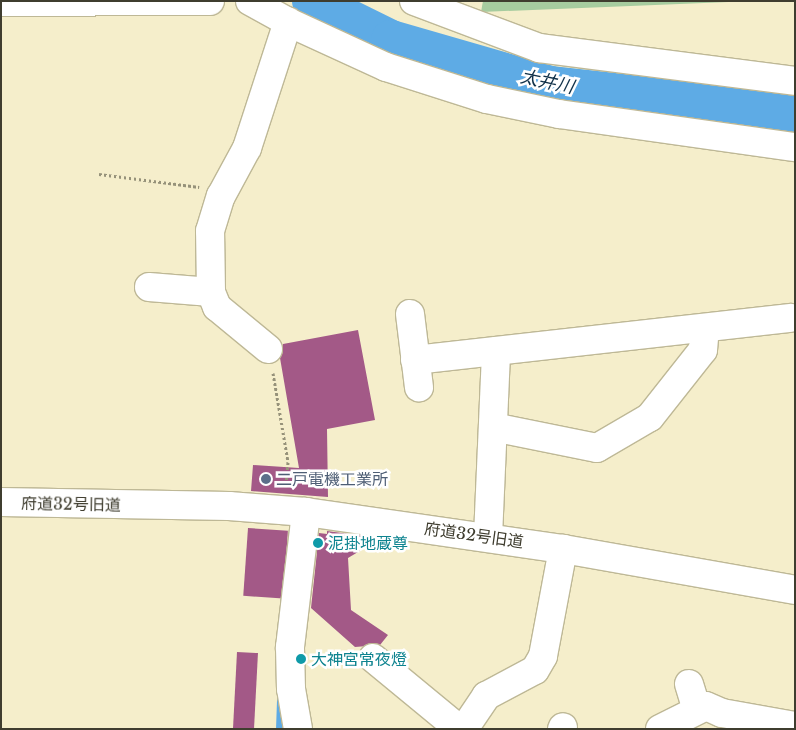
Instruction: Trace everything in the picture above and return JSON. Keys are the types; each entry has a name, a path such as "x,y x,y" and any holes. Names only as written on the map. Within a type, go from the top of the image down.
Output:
{"street":[{"path":"1,2 210,1"},
{"path":"250,1 288,22 386,67 487,99 559,114 795,147"},
{"path":"414,1 539,48 795,81"},
{"path":"268,349 237,327 217,308 211,292 210,231 224,191 247,148 288,22"},
{"path":"149,287 211,292"},
{"path":"410,314 419,387"},
{"path":"415,360 791,318"},
{"path":"493,427 597,448 650,417 703,350 705,328"},
{"path":"488,537 496,351"},
{"name":"府道32号旧道","path":"1,502 229,506 295,511 488,537 795,590"},
{"path":"295,511 290,647 291,689 299,727"},
{"path":"372,658 469,727 486,696 535,670 543,656 563,549"},
{"path":"689,684 697,710"},
{"path":"660,729 706,706 722,713 795,726"}],"path":[{"path":"99,174 224,191"},
{"path":"268,349 295,511"}],"green space":[{"path":"483,1 753,1 481,12"}],"building":[{"path":"358,330 375,420 327,429 328,497 251,491 253,465 299,468 280,358 283,344"},
{"path":"248,528 288,531 283,599 243,596"},
{"path":"327,531 364,536 363,549 348,558 351,610 388,635 380,645 355,647 311,608 319,533 327,534"},
{"path":"237,652 258,653 254,729 233,729"}],"waterway":[{"name":"太井川","path":"312,1 391,40 550,86 795,113"},
{"path":"279,729 280,694"}],"place":[{"name":"二戸電機工業所","path":"266,479"},
{"name":"泥掛地蔵尊","path":"318,543"},
{"name":"大神宮常夜燈","path":"301,659"}]}
